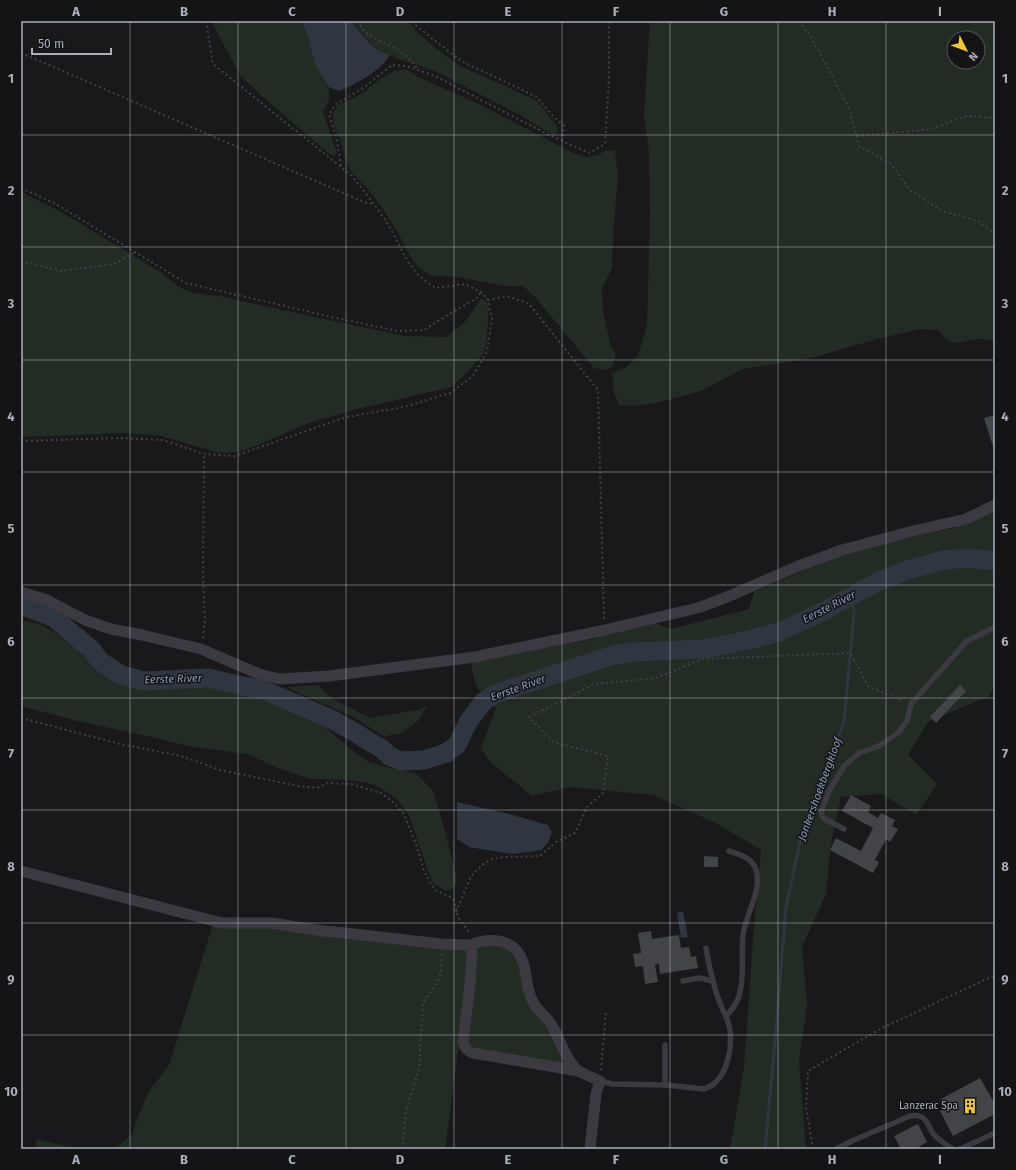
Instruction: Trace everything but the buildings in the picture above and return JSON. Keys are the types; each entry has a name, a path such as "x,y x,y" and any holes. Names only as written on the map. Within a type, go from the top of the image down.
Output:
{"street":[{"path":"21,592 47,600 85,620 106,628 201,649 259,674 280,679 329,676 475,657 605,630 701,607 796,566 842,550 913,531 966,519 995,505"},
{"path":"21,871 222,924 272,923 322,931 441,944 474,943 492,939 504,941 518,952 523,961 532,1002 550,1023 564,1052 578,1071"},
{"path":"474,943 463,1042 467,1050 473,1053 578,1071 600,1081 596,1094 590,1149"}],"lane":[{"path":"844,829 823,818 821,812 829,790 844,766 859,753 879,746 898,733 907,721 911,704 967,641 995,627"},
{"path":"726,1017 738,998 742,983 743,935 757,889 758,877 754,865 745,856 729,851"},
{"path":"600,1081 612,1084 665,1085 704,1089 710,1087 718,1079 726,1066 730,1052 729,1022 713,981 706,948"},
{"path":"683,981 699,978 713,981"},
{"path":"665,1045 665,1085"},
{"path":"836,1149 910,1116 918,1114 924,1118 935,1135 953,1149"},
{"path":"960,1149 995,1133"}],"path":[{"path":"21,441 122,438 163,440 204,454 235,456 346,417 404,408 450,393 473,376 487,351 492,320 488,300 481,292 465,284 436,288 419,276 408,262 388,224 352,176 213,64 206,21"},
{"path":"357,21 365,32 383,43 397,49 412,62 418,70"},
{"path":"413,21 414,24 461,61 537,97 551,114 564,126 562,140"},
{"path":"341,166 337,140 329,115 335,105 366,86 392,65 406,66 435,76 589,153 605,144 609,79 609,21"},
{"path":"798,21 810,35 849,108 859,146 891,164 910,190 942,211 978,220 995,234"},
{"path":"21,53 364,202 374,204"},
{"path":"856,136 931,129 966,116 995,118"},
{"path":"21,188 54,204 186,283 336,318 398,331 424,330 476,299 481,292"},
{"path":"21,261 61,271 114,264 135,252"},
{"path":"488,300 507,296 529,304 598,390 605,630"},
{"path":"201,649 205,621 204,454"},
{"path":"456,912 471,876 482,865 492,859 504,857 540,856 556,842 575,833 587,807 603,793 608,756 553,742 529,717 595,684 656,678 702,659 850,653 869,687 911,704"},
{"path":"21,718 120,744 181,756 220,770 290,785 316,788 328,783 351,784 381,793 394,803 404,814 417,846 424,871 431,884 437,891 453,898 458,917 465,929 473,938 474,943"},
{"path":"402,1149 406,1112 419,1067 423,1003 437,983 441,972 441,944"},
{"path":"813,1149 806,1108 808,1071 880,1029 995,975"},
{"path":"600,1081 606,1011"}],"shaded area":[{"path":"211,21 302,21 316,67 329,87 329,100 323,112 337,153 334,156 328,153 240,75"},
{"path":"302,21 351,21 375,48 390,55 374,72 353,85 339,91 329,87 316,67"},
{"path":"351,21 410,21 415,30 434,47 460,66 537,101 557,126 558,131 556,134 551,134 520,115 435,71 399,59 387,52 378,50"},
{"path":"650,21 995,21 995,341 979,339 957,343 949,340 938,330 920,329 877,339 807,359 743,369 701,391 656,403 633,406 619,405 614,393 612,373 625,368 638,356 647,325 650,216 649,152 644,115"},
{"path":"402,69 481,105 573,153 587,157 598,155 607,150 615,151 618,175 612,268 602,288 603,311 610,344 616,355 612,367 603,370 594,368 535,297 523,286 506,286 456,277 431,276 417,266 381,206 367,188 351,172 346,162 341,141 334,126 333,114 337,106 363,93 379,80 394,71"},
{"path":"21,192 58,210 159,271 179,287 193,293 219,296 406,336 447,337 465,322 481,299 485,300 489,308 486,346 481,357 452,387 357,409 306,424 238,452 220,453 157,435 123,433 21,437"},
{"path":"995,509 995,686 989,696 928,722 908,755 937,784 916,815 882,794 841,797 831,842 826,894 802,947 807,1004 799,1061 806,1149 730,1149 744,1067 761,850 718,824 653,795 571,787 532,796 488,760 481,748 496,708 477,687 471,663 593,639 650,621 670,629 749,609 754,592 844,553 954,528"},
{"path":"21,620 40,624 59,635 73,645 101,672 119,683 141,689 195,686 221,688 252,695 292,708 324,726 354,752 369,762 417,774 433,791 454,866 457,881 454,888 446,891 434,884 430,877 409,815 396,798 375,785 356,781 310,779 278,768 247,754 193,747 73,720 21,706"},
{"path":"319,685 322,690 335,700 370,718 418,710 427,706 418,721 400,734 385,737 354,717 287,687"},
{"path":"457,802 548,825 552,832 548,843 541,850 513,854 469,847 457,839"},
{"path":"683,911 688,937 681,938 677,913"},
{"path":"213,924 258,925 467,948 469,969 445,1149 114,1149 133,1134 136,1122 149,1091 169,1065"},
{"path":"489,942 514,952 569,1066 471,1049 466,1040 477,946"},
{"path":"37,1139 52,1143 82,1149 35,1149"}],"waterway":[{"name":"Eerste River","path":"21,607 26,607 54,618 91,649 100,661 121,675 144,681 208,678 266,691 333,720 381,748 389,756 401,761 424,760 446,753 457,745 468,722 484,701 497,693 614,655 634,652 705,649 779,632 822,612 879,581 911,569 944,560 969,558 995,561"},
{"name":"Jonkershoekbergkloof","path":"765,1149 786,907 803,828 844,722 854,613 852,595"}],"place":[{"name":"Lanzerac Spa","path":"970,1106"}]}
